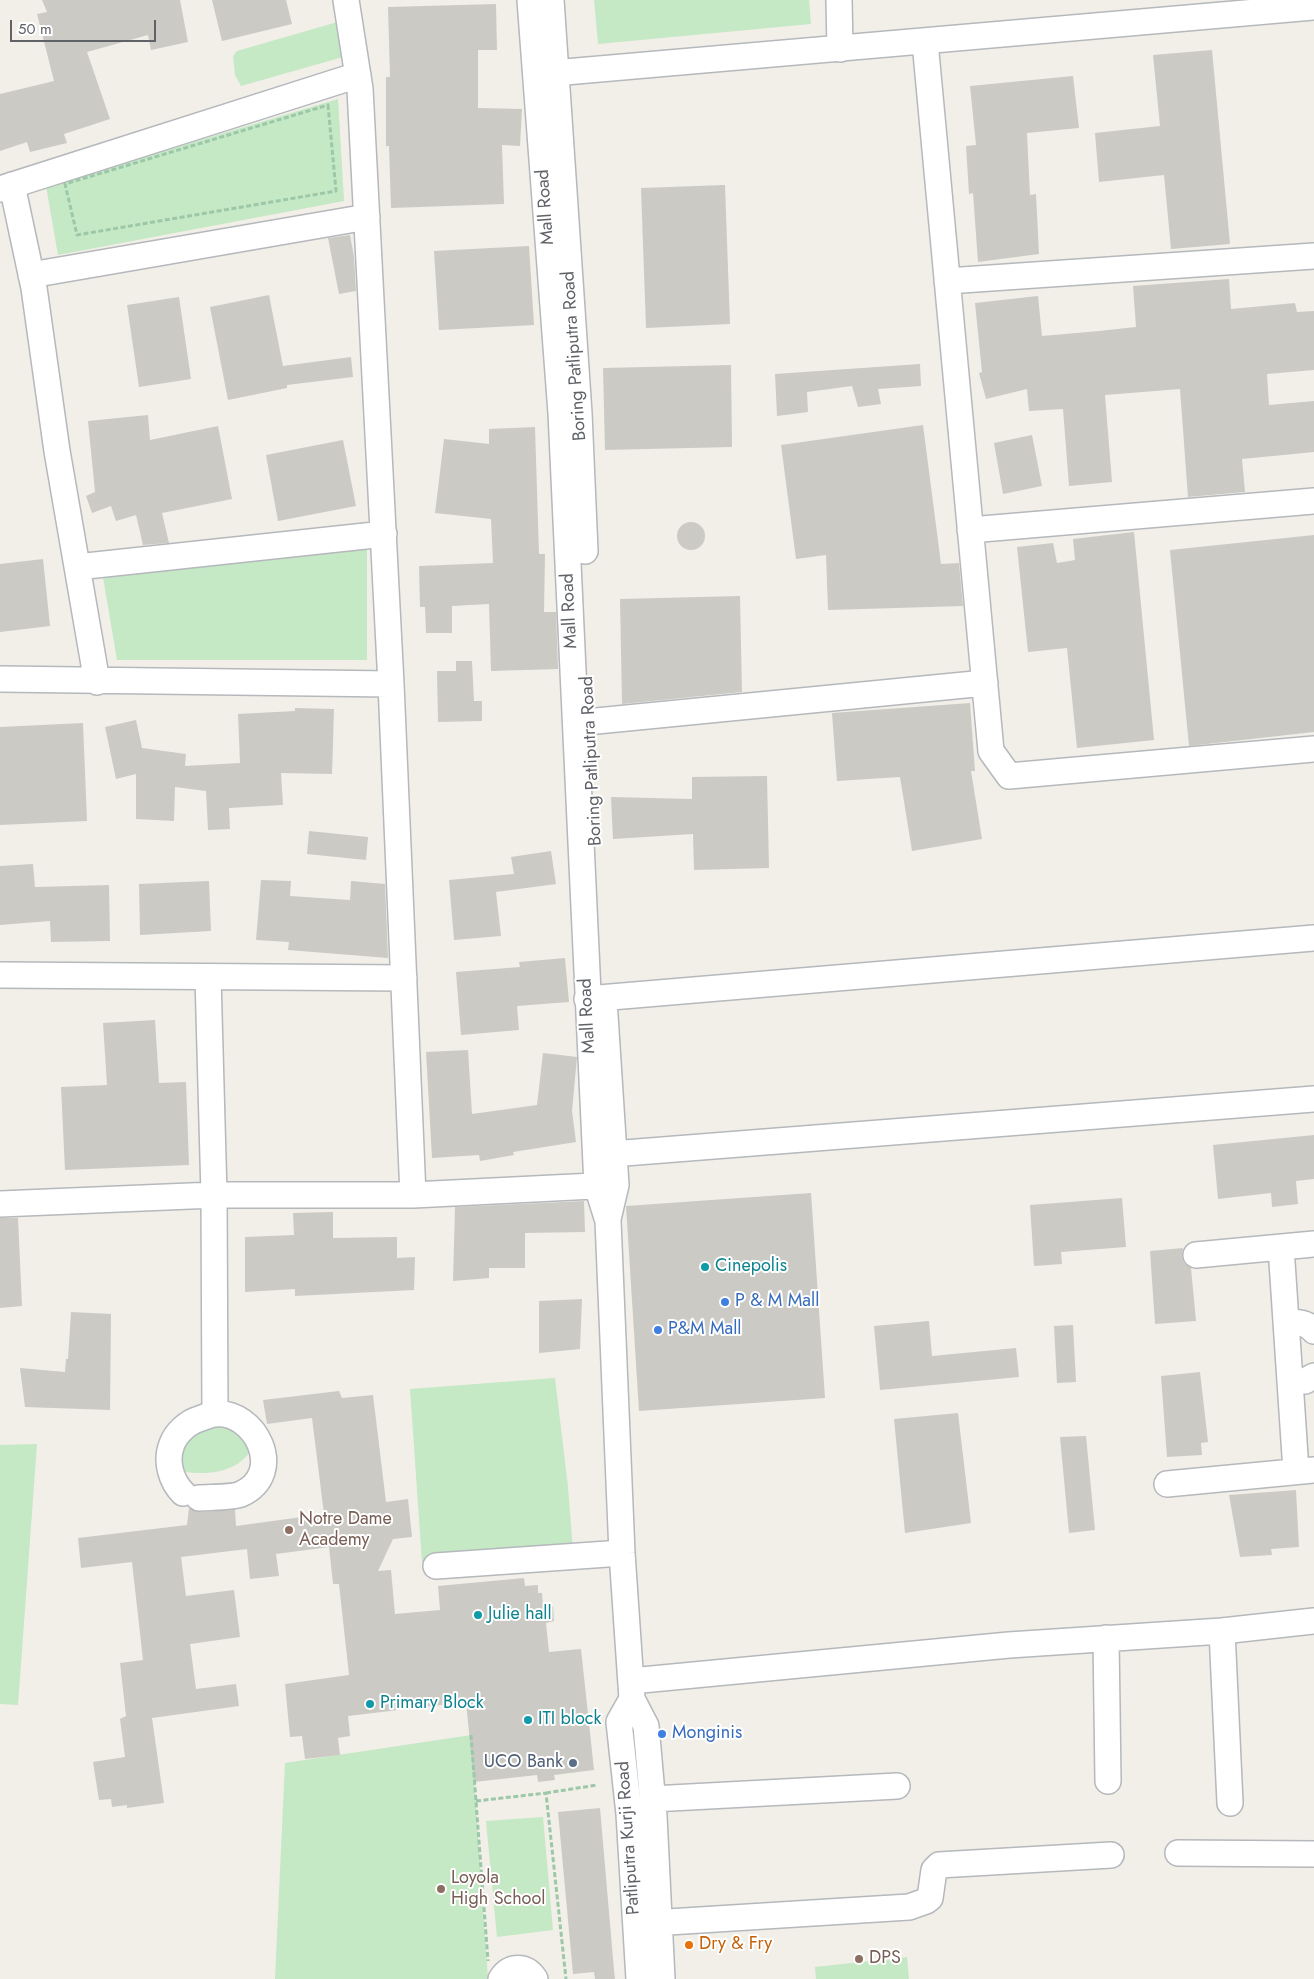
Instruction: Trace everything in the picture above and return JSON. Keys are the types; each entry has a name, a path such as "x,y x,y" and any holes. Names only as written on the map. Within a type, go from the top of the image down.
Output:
{"street":[{"path":"346,0 358,75 367,217 392,684 413,1195"},
{"name":"Mall Road","path":"530,0 546,74 570,413 589,853 607,1185 622,1553 631,1690"},
{"path":"551,0 546,74 925,42 1314,6"},
{"path":"839,0 840,49"},
{"path":"925,42 991,751 1009,776 1314,749"},
{"path":"97,682 57,452 31,275 6,187 358,75"},
{"path":"31,275 367,217"},
{"path":"947,282 1314,256"},
{"path":"970,530 1314,501"},
{"path":"77,567 384,534"},
{"path":"0,679 97,682 392,684"},
{"path":"583,723 985,683"},
{"path":"596,999 1314,938"},
{"path":"0,975 404,978"},
{"path":"208,977 214,1195 214,1414"},
{"path":"605,1154 1314,1099"},
{"path":"0,1204 214,1195 413,1195 607,1185"},
{"path":"1196,1255 1314,1244"},
{"path":"1167,1484 1305,1470 1290,1381 1281,1247"},
{"path":"1286,1323 1305,1324 1314,1331"},
{"path":"1290,1381 1306,1381 1314,1376"},
{"path":"214,1414 229,1416 254,1431 264,1453 263,1471 255,1484 240,1494 191,1496 175,1484 168,1459 172,1444 179,1432 193,1421 214,1414"},
{"path":"436,1566 622,1553"},
{"path":"662,1979 648,1924 653,1805 646,1726 631,1690 1009,1645 1222,1631 1314,1620"},
{"path":"1222,1631 1230,1803"},
{"path":"1106,1638 1108,1781"},
{"name":"Patliputra Kurji Road","path":"631,1690 619,1722 629,1814 648,1924 639,1979"},
{"path":"629,1814 653,1805 897,1786"},
{"path":"1178,1853 1314,1854"},
{"path":"648,1924 909,1907 930,1898 934,1870 939,1865 1111,1855"},
{"path":"495,1975 516,1968 527,1970 535,1979"}],"path":[{"path":"328,105 336,191 77,235 65,184 328,105"},
{"path":"471,1735 476,1801 495,1975"},
{"path":"476,1801 597,1785"},
{"path":"546,1793 566,1979"}],"green space":[{"path":"594,0 809,0 811,24 598,44"},
{"path":"341,21 350,55 241,86 235,75 233,56 237,51"},
{"path":"338,99 344,201 58,255 46,186"},
{"path":"367,544 367,660 117,660 103,577"},
{"path":"555,1378 568,1487 573,1550 422,1562 410,1389"},
{"path":"236,1424 250,1452 244,1459 228,1469 209,1473 180,1471 176,1443 188,1428"},
{"path":"37,1444 18,1705 0,1704 0,1445"},
{"path":"471,1735 488,1979 275,1979 285,1763"},
{"path":"543,1817 553,1930 497,1937 486,1821"},
{"path":"907,1957 909,1979 816,1979 815,1967"}],"building":[{"path":"42,0 180,0 188,42 151,50 148,35 87,52 110,119 64,134 67,143 30,152 27,142 0,151 0,94 54,81 37,14 47,12"},
{"path":"212,0 286,0 292,24 222,41"},
{"path":"496,4 497,50 478,50 478,108 522,109 520,146 502,145 504,204 391,208 389,146 386,146 386,77 390,77 388,7"},
{"path":"1212,50 1230,244 1171,249 1164,175 1099,182 1095,133 1160,126 1153,55"},
{"path":"1073,76 1079,128 1027,133 1030,195 1036,194 1039,254 978,262 973,193 969,194 966,146 976,145 970,86"},
{"path":"725,185 730,324 646,328 641,188"},
{"path":"350,235 354,257 356,291 339,294 328,238"},
{"path":"529,246 534,325 439,330 434,251"},
{"path":"1229,279 1231,309 1295,303 1297,312 1314,311 1314,370 1267,374 1269,405 1314,401 1314,452 1242,459 1245,492 1188,497 1180,389 1105,395 1112,482 1069,486 1063,409 1029,411 1027,389 986,399 979,373 982,372 975,303 1038,296 1042,336 1099,331 1136,327 1133,286"},
{"path":"269,295 283,366 351,357 353,377 287,385 287,388 228,400 210,307"},
{"path":"179,297 191,379 139,387 127,305"},
{"path":"920,364 921,386 878,389 881,404 858,407 852,386 807,392 808,412 777,416 775,374"},
{"path":"731,365 732,447 605,450 603,368"},
{"path":"148,415 150,440 218,426 232,499 162,513 169,543 143,545 136,515 116,521 111,506 92,513 86,496 95,492 88,421"},
{"path":"923,425 941,564 959,563 963,606 828,610 826,555 796,559 781,445"},
{"path":"535,427 539,554 545,554 544,612 556,612 558,669 491,671 489,604 452,606 452,633 426,633 425,607 420,607 419,566 493,563 491,519 435,513 444,439 489,444 489,429"},
{"path":"1032,435 1042,486 1003,494 994,443"},
{"path":"343,440 356,506 278,521 266,455"},
{"path":"691,522 701,526 705,536 701,546 691,550 681,546 677,536 681,526"},
{"path":"1134,532 1154,740 1077,748 1067,648 1028,652 1017,547 1053,543 1057,563 1075,560 1073,539"},
{"path":"1314,535 1314,732 1189,746 1170,550"},
{"path":"43,559 50,626 0,632 0,564"},
{"path":"740,596 742,692 622,704 620,599"},
{"path":"456,661 472,661 474,701 482,701 482,721 438,722 437,671 456,671"},
{"path":"970,703 975,771 971,771 982,839 912,851 900,777 837,781 832,713"},
{"path":"295,708 334,709 332,774 281,773 283,805 229,808 230,829 208,830 206,791 175,787 174,821 136,819 136,774 116,779 105,727 136,720 142,748 186,754 185,766 240,763 238,714 295,711"},
{"path":"83,723 87,821 0,825 0,727"},
{"path":"767,776 769,868 694,870 693,834 613,839 611,797 692,799 692,777"},
{"path":"309,831 368,837 366,860 307,854"},
{"path":"551,851 556,884 496,892 501,936 454,940 449,880 514,874 511,857"},
{"path":"33,864 35,887 109,885 110,941 51,942 50,921 0,925 0,866"},
{"path":"261,880 291,881 290,896 350,900 351,881 385,884 388,958 288,950 289,942 256,940"},
{"path":"209,881 211,931 140,935 139,884"},
{"path":"565,958 569,1002 517,1006 519,1030 461,1035 456,972 520,967 519,962"},
{"path":"155,1020 159,1083 186,1082 189,1165 65,1170 61,1087 107,1085 103,1023"},
{"path":"468,1050 472,1114 537,1105 543,1053 577,1057 572,1111 576,1142 513,1152 514,1155 480,1161 479,1155 432,1158 426,1052"},
{"path":"1314,1135 1314,1179 1296,1181 1298,1204 1272,1207 1271,1193 1218,1199 1213,1145"},
{"name":"P & M Mall","path":"811,1193 825,1398 639,1411 626,1206"},
{"path":"1122,1198 1126,1247 1061,1252 1062,1264 1034,1266 1030,1205"},
{"path":"584,1201 585,1232 525,1233 525,1268 489,1268 489,1278 453,1281 455,1207"},
{"path":"333,1212 333,1238 397,1237 397,1258 415,1257 414,1290 295,1296 295,1289 245,1292 245,1237 294,1235 293,1213"},
{"path":"0,1218 18,1218 22,1306 0,1308"},
{"path":"1183,1248 1182,1256 1184,1263 1191,1268 1196,1321 1155,1324 1150,1251"},
{"path":"582,1299 580,1349 539,1353 539,1301"},
{"path":"71,1312 111,1314 110,1410 25,1407 20,1368 65,1372 66,1359 68,1359"},
{"path":"929,1321 932,1356 1016,1348 1019,1377 880,1390 874,1326"},
{"path":"1073,1325 1076,1382 1057,1383 1054,1326"},
{"path":"1200,1372 1208,1442 1201,1443 1202,1455 1167,1457 1161,1376"},
{"path":"339,1391 342,1398 373,1395 386,1502 408,1499 412,1537 393,1539 378,1571 391,1570 395,1614 440,1610 438,1586 524,1578 525,1586 538,1585 538,1593 542,1593 543,1607 553,1606 554,1621 546,1623 549,1652 581,1649 594,1770 554,1775 555,1780 538,1782 537,1775 474,1782 466,1702 348,1716 350,1736 338,1738 340,1755 305,1759 302,1736 290,1737 285,1684 349,1675 339,1584 333,1584 329,1547 276,1554 279,1576 250,1579 247,1549 181,1557 186,1596 234,1590 240,1637 190,1644 196,1689 236,1684 239,1706 152,1718 164,1803 127,1808 127,1805 112,1807 111,1799 99,1800 93,1762 125,1757 120,1719 126,1716 120,1663 143,1660 132,1562 81,1568 78,1538 187,1525 189,1508 200,1512 235,1510 236,1526 324,1514 312,1418 267,1424 263,1400"},
{"path":"958,1413 971,1523 905,1533 894,1419"},
{"path":"1086,1436 1095,1530 1069,1533 1060,1437"},
{"path":"1296,1490 1299,1547 1271,1549 1272,1555 1240,1557 1229,1495"},
{"path":"600,1808 615,1979 595,1979 594,1972 573,1974 558,1812"}],"place":[{"name":"Cinepolis","path":"705,1267"},
{"name":"P & M Mall","path":"725,1302"},
{"name":"P&M Mall","path":"658,1330"},
{"name":"Notre Dame Academy","path":"289,1530"},
{"name":"Julie hall","path":"478,1615"},
{"name":"Primary Block","path":"370,1704"},
{"name":"ITI block","path":"528,1720"},
{"name":"Monginis","path":"662,1734"},
{"name":"UCO Bank","path":"573,1763"},
{"name":"Loyola High School","path":"441,1889"},
{"name":"Dry & Fry","path":"689,1945"},
{"name":"DPS","path":"859,1959"}]}
